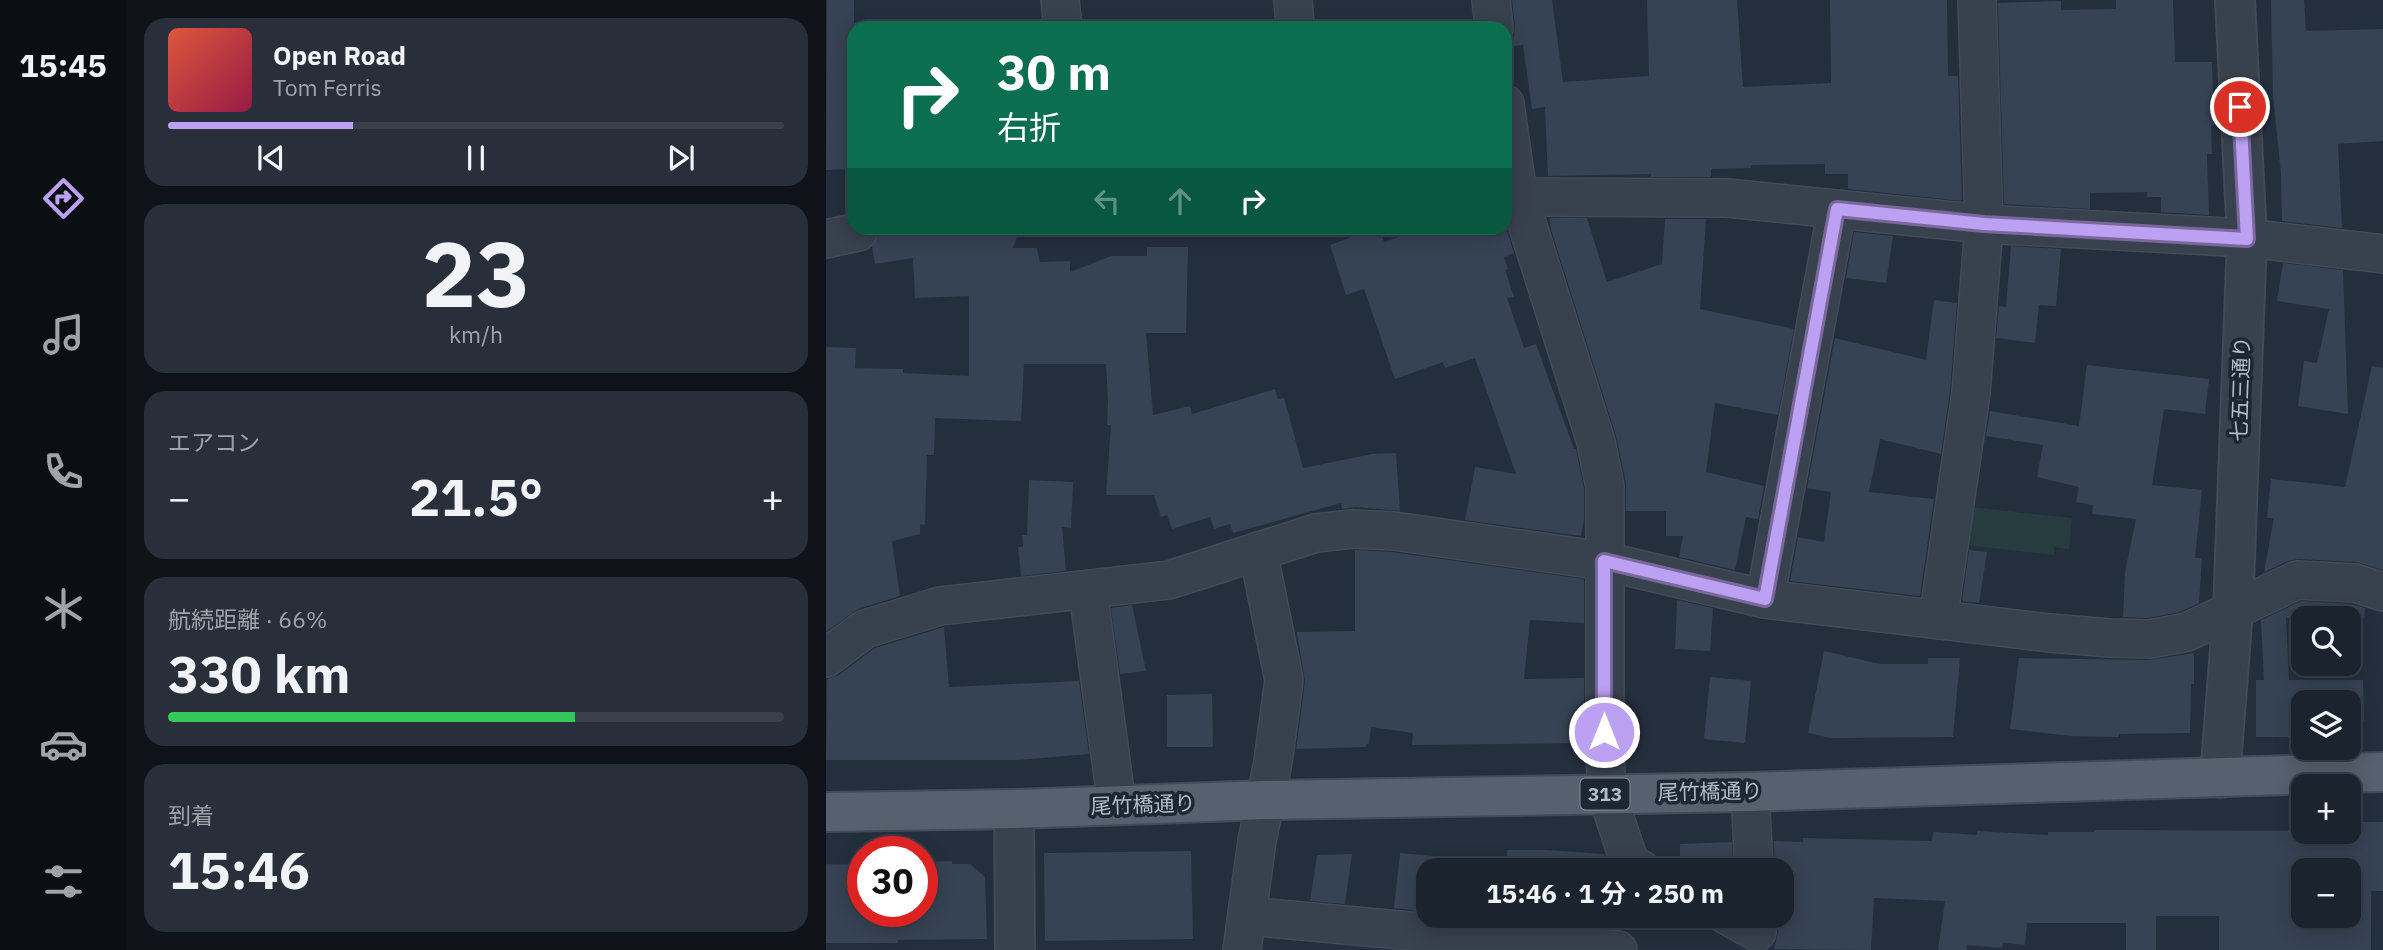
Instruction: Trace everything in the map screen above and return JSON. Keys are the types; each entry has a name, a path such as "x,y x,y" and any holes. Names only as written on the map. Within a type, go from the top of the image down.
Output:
{"main road":[{"name":"尾竹橋通り","path":"826,812 1014,809 1265,800 1750,792 2383,772"}],"street":[{"path":"1060,0 1062,21"},
{"path":"1293,0 1294,21"},
{"path":"1491,0 1493,21"},
{"path":"1938,620 1971,393 1984,224 1976,0"},
{"name":"七五三通り","path":"2220,778 2232,610 2247,239 2235,0"},
{"path":"1512,196 1727,198 1984,224 2247,239 2383,254"},
{"path":"1512,199 1596,442 1605,487 1607,794 1628,858"},
{"path":"1765,599 1837,209"},
{"path":"826,658 864,629 940,606 1169,580 1316,533 1352,529 1394,531 1604,561 1765,599 2050,633 2150,639 2187,632 2297,580 2355,583 2383,592"},
{"path":"1258,551 1284,680 1245,933 1618,950"},
{"path":"1088,591 1117,806"},
{"path":"1750,792 1753,858"},
{"path":"1014,809 1015,950"}],"green space":[{"path":"1961,506 2072,518 2069,549 2054,547 2054,555 1957,544"}],"building":[{"path":"827,0 854,0 854,21 847,21 847,169 826,170"},
{"path":"1512,0 1552,0 1563,82 1649,76 1647,0 1737,0 1743,87 1831,83 1830,0 1947,0 1948,76 1958,76 1962,201 1848,189 1848,174 1825,174 1825,164 1751,165 1751,168 1711,169 1711,177 1651,177 1651,174 1548,176 1545,107 1532,109 1523,45 1513,46 1515,26"},
{"path":"2116,0 2173,0 2175,62 2212,62 2214,125 2211,126 2212,154 2207,154 2209,215 2161,212 2161,197 2147,197 2147,192 2090,193 2090,209 2004,204 1998,3 2061,1 2061,10 2116,9"},
{"path":"2271,0 2304,0 2306,31 2383,29 2383,141 2338,144 2342,228 2282,221 2281,174 2273,97"},
{"path":"1550,218 1587,218 1607,282 1662,264 1665,219 1706,219 1700,309 1794,329 1778,415 1715,403 1706,472 1764,486 1758,519 1746,517 1735,570 1679,557 1683,536 1666,536 1666,511 1626,511 1626,483 1616,436 1551,230"},
{"path":"1854,232 1893,236 1886,283 1846,278"},
{"path":"878,235 1018,235 1013,248 1037,248 1040,262 1070,261 1070,272 1111,256 1147,256 1147,247 1188,247 1186,333 1146,333 1153,415 1190,406 1192,414 1275,389 1278,399 1284,398 1303,468 1372,454 1396,453 1400,511 1355,507 1342,509 1341,503 1233,533 1230,524 1214,529 1210,517 1172,529 1167,515 1161,517 1154,495 1106,495 1111,425 1107,425 1106,364 1024,364 1021,421 935,418 934,455 927,455 925,525 920,524 920,534 892,541 900,596 858,609 826,632 826,347 856,348 855,368 903,369 903,373 969,376 969,296 915,298 913,258 875,264 872,247"},
{"path":"1382,235 1384,242 1405,235 1508,235 1514,253 1504,257 1508,269 1505,270 1514,297 1507,298 1524,348 1536,344 1576,449 1584,489 1581,536 1465,520 1475,467 1516,474 1475,358 1445,368 1443,362 1395,379 1364,289 1346,295 1330,245 1352,237"},
{"path":"2011,246 2061,249 2056,306 2039,305 2035,343 1996,338 1999,306 2006,307"},
{"path":"2283,263 2343,270 2348,414 2298,406 2304,361 2317,363 2329,309 2277,301"},
{"path":"1934,300 1957,303 1950,391 1941,454 1880,439 1869,492 1934,499 1920,596 1790,581 1798,537 1824,542 1831,492 1807,488 1835,338 1926,360"},
{"path":"2087,365 2209,379 2205,414 2164,409 2152,485 2202,490 2195,558 2202,558 2199,603 2180,612 2148,618 2123,617 2125,572 2136,519 2092,514 2093,505 2076,502 2079,487 2037,477 2043,445 1986,436 1990,411 2079,426"},
{"path":"2372,366 2383,368 2383,570 2356,562 2298,559 2264,572 2274,518 2267,518 2271,479 2345,487"},
{"path":"1029,480 1073,482 1071,528 1062,527 1066,571 1021,576 1018,547 1023,547 1022,535 1027,535"},
{"path":"1355,550 1392,552 1584,579 1584,623 1530,620 1524,679 1584,678 1584,743 1412,745 1413,733 1371,727 1369,744 1366,744 1366,747 1296,749 1305,682 1297,632 1355,631"},
{"path":"1969,550 1987,552 1979,603 1962,601"},
{"path":"1677,600 1713,608 1710,651 1675,649"},
{"path":"2301,601 2358,606 2291,606 2291,618 2286,618 2289,680 2363,680 2364,721 2361,721 2361,690 2291,690 2291,737 2256,737 2256,680 2264,680 2261,620"},
{"path":"1132,605 1146,671 1120,674 1111,608"},
{"path":"2361,607 2365,608 2364,618 2361,618"},
{"path":"944,627 949,687 1079,681 1089,754 1019,760 826,760 827,679 839,675 875,648"},
{"path":"1824,651 1880,664 1928,664 1928,658 1960,658 1953,737 1831,738 1808,733"},
{"path":"2194,653 2190,733 2119,734 2119,737 2070,736 2010,729 2019,658 2149,660"},
{"path":"1710,677 1751,681 1745,743 1704,739"},
{"path":"1212,694 1213,747 1167,747 1167,695"},
{"path":"2361,822 2383,822 2383,891 2371,891 2371,950 2219,950 2219,916 2156,916 2156,950 2126,950 2126,923 2027,923 2025,945 2003,943 2002,948 1967,945 1966,950 1938,950 1945,901 1874,898 1871,950 1774,949 1778,928 1794,928 1794,858 1775,858 1774,841 1803,842 1803,838 1932,841 1933,832 1977,835 1977,831 2048,835 2048,832 2291,831 2291,844 2361,844"},
{"path":"1732,842 1733,858 1680,858 1680,844"},
{"path":"1507,850 1604,854 1604,858 1507,858"},
{"path":"1191,851 1193,939 1045,941 1044,853"},
{"path":"1400,853 1452,858 1416,858 1416,911 1394,908"},
{"path":"1352,854 1345,904 1310,901 1317,855"},
{"path":"938,861 970,864 985,877 987,939 826,943 826,864 847,865 847,927 938,927"}],"route":[{"path":"1604,732 1604,561 1765,599 1837,209 1984,224 2247,239 2240,107"}]}
